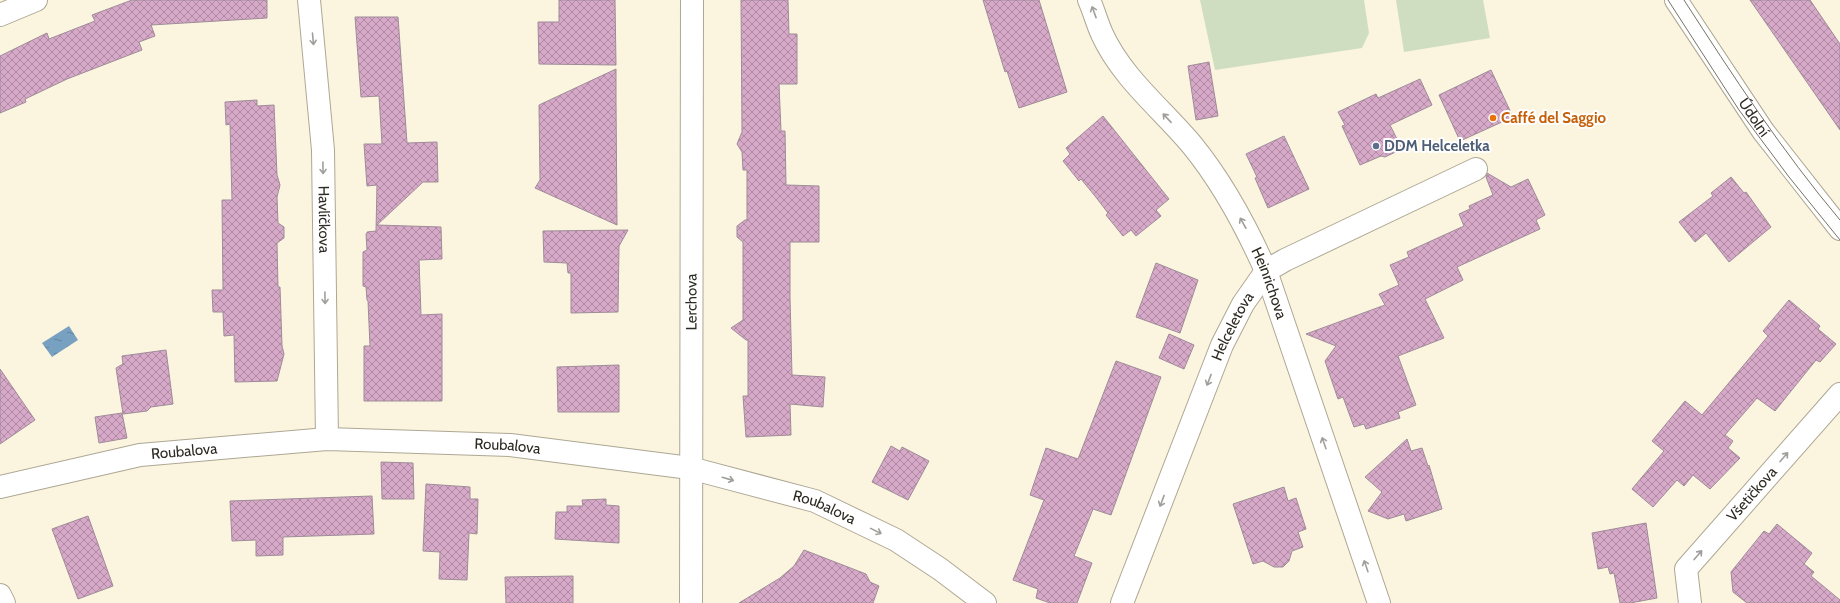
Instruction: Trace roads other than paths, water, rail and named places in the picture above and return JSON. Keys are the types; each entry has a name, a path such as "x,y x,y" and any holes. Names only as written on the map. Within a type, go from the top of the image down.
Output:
{"street":[{"path":"0,15 36,0"},
{"name":"Havlíčkova","path":"309,0 323,150 327,439"},
{"name":"Lerchova","path":"691,603 690,468 692,0"},
{"name":"Heinrichova","path":"1090,0 1103,35 1119,62 1142,91 1192,146 1227,194 1249,234 1266,271 1379,603"},
{"name":"Údolní","path":"1676,0 1763,131 1840,230"},
{"name":"Helceletova","path":"1122,603 1222,345 1243,304 1266,271 1284,260 1476,169"},
{"name":"Všetičkova","path":"1690,603 1686,569 1840,394"},
{"name":"Roubalova","path":"0,487 140,455 327,439 510,445 690,468 815,501 896,540 940,569 985,603"},
{"path":"0,595 4,603"}],"water":[{"path":"69,326 78,340 52,357 42,343"}],"tram line":[{"path":"1668,0 1739,110 1789,177 1840,240"},
{"path":"1684,0 1778,140 1840,220"}],"place":[{"name":"Caffé del Saggio","path":"1493,118"},
{"name":"DDM Helceletka","path":"1376,146"}]}
